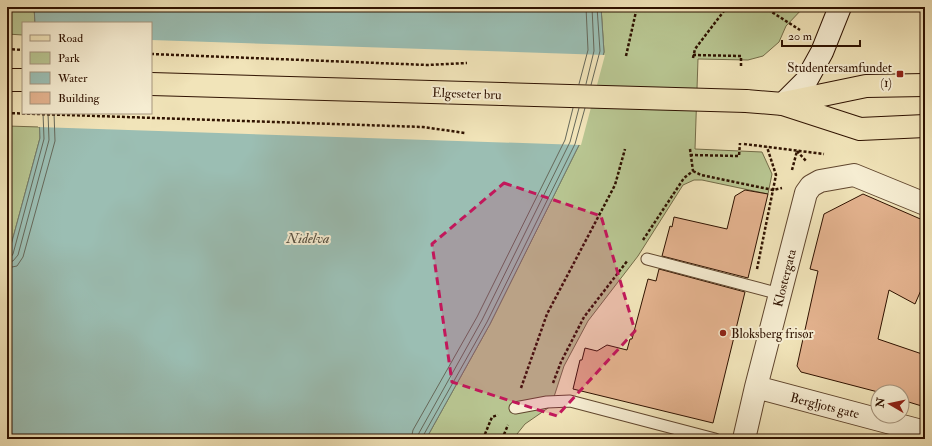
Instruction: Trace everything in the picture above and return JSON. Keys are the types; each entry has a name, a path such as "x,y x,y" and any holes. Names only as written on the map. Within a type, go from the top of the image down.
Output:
{"main road":[{"path":"7,80 22,80"},
{"name":"Elgeseter bru","path":"152,84 746,101 783,104"},
{"path":"783,104 866,86 925,85"},
{"path":"783,104 860,129 925,126"}],"street":[{"path":"783,104 806,81 822,52 840,7"},
{"name":"Klostergata","path":"744,439 806,194 811,186 820,181 854,175 925,204"},
{"name":"Bergljots gate","path":"756,388 919,433"}],"lane":[{"path":"647,260 780,294"},
{"path":"515,408 547,402 570,401 715,439"}],"path":[{"path":"626,56 637,7"},
{"path":"693,58 695,48 727,7"},
{"path":"764,7 800,30"},
{"path":"7,49 22,50"},
{"path":"152,54 428,65 467,62"},
{"path":"693,55 741,56 741,68"},
{"path":"7,113 22,114"},
{"path":"37,114 423,127 464,133"},
{"path":"690,155 739,156 740,144"},
{"path":"744,144 827,154"},
{"path":"753,287 776,175 767,147"},
{"path":"502,439 515,408 547,314 615,185 626,149"},
{"path":"690,149 693,171"},
{"path":"791,174 797,151"},
{"path":"693,171 701,175 773,190 785,188"},
{"path":"639,246 684,178 693,171"},
{"path":"547,402 560,362 584,317 630,258"},
{"path":"483,439 492,417 515,408"}],"highlighted area":[{"path":"504,183 601,216 635,331 557,416 452,382 432,244"}],"green space":[{"path":"7,7 34,7 35,22 22,22 22,35 7,34"},
{"path":"601,7 804,7 786,26 779,42 763,56 748,60 698,59 695,149 762,152 772,174 768,194 702,180 694,180 683,185 638,256 588,321 564,366 551,406 525,424 513,439 426,439 490,324 579,145 604,52"},
{"path":"7,126 40,127 40,138 7,260"}],"water":[{"name":"Nidelva","path":"34,7 601,7 604,52 579,145 490,324 426,439 7,439 7,260 40,138 39,114 152,114 152,22 35,22"}],"pier":[{"path":"152,40 605,55 581,145 38,127 37,114 152,114"}],"building":[{"path":"745,190 768,194 748,278 662,256 674,217 727,229 735,196"},
{"path":"863,194 925,221 925,281 915,304 889,290 878,339 925,355 925,407 910,402 910,384 870,384 870,390 801,372 797,366 818,271 810,269 824,214"},
{"path":"659,269 745,292 713,423 573,389 580,360 582,360 585,348 597,351 607,345 627,350 630,339 632,339 648,279 656,281"}],"place":[{"name":"Studentersamfundet (1)","path":"900,74"},
{"name":"Bloksberg frisør","path":"723,333"}]}
